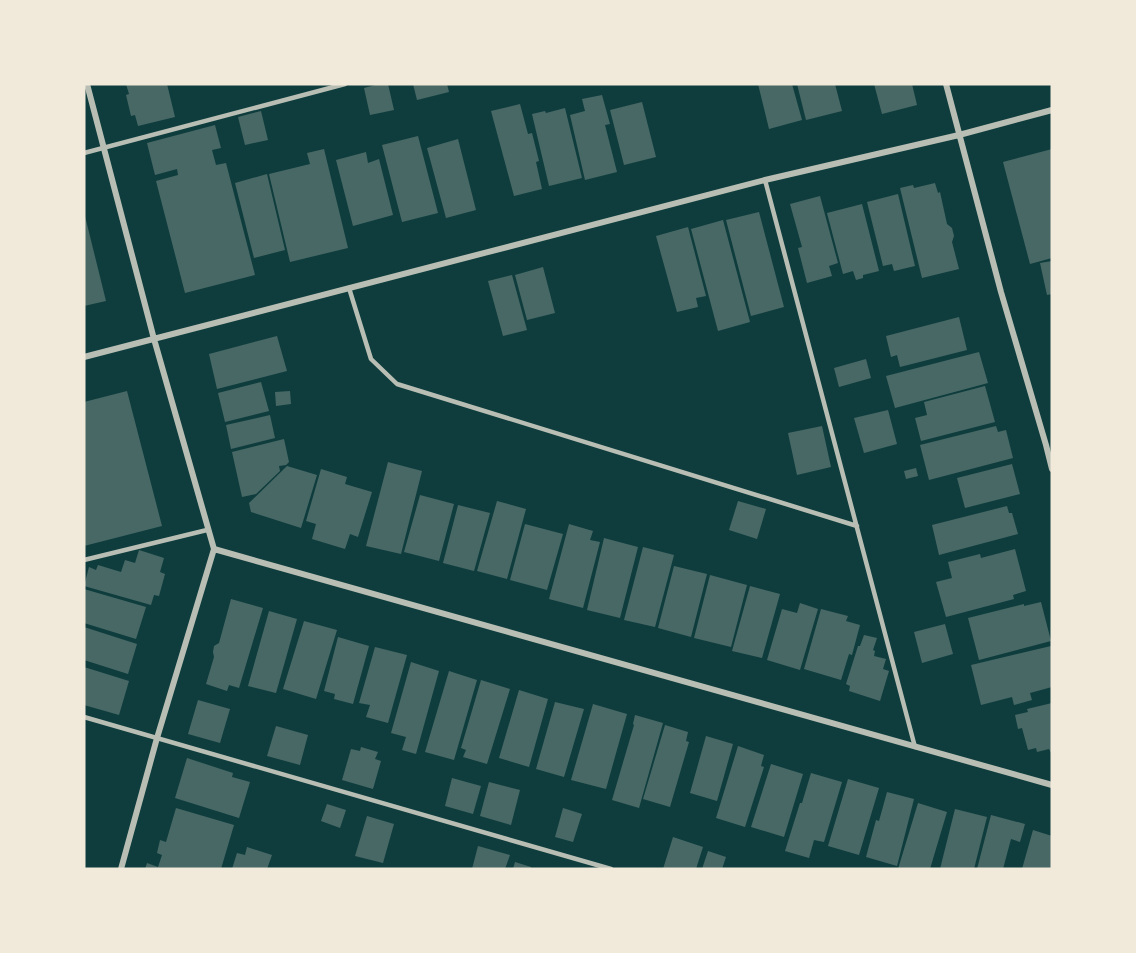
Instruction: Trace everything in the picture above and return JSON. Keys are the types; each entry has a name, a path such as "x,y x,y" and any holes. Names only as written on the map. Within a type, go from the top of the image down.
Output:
{"street":[{"path":"87,84 154,339 214,549 156,738 121,869"},
{"path":"946,84 1001,292 1049,444 1052,469"},
{"path":"84,357 765,180 959,135 1052,110"},
{"path":"214,549 1052,785"}],"lane":[{"path":"84,153 345,84"},
{"path":"765,180 915,747"},
{"path":"349,288 371,358 397,384 856,526"},
{"path":"84,560 207,530"},
{"path":"84,717 611,869"}],"building":[{"path":"126,84 167,84 175,117 138,126 135,115 131,116"},
{"path":"388,84 394,110 370,115 364,88"},
{"path":"413,84 447,84 449,92 417,100"},
{"path":"758,84 792,84 802,120 769,129"},
{"path":"797,84 835,84 842,111 806,120"},
{"path":"874,84 912,84 917,105 882,114"},
{"path":"602,95 610,124 605,125 617,172 585,180 570,115 585,111 582,99"},
{"path":"642,102 656,157 624,165 610,110"},
{"path":"520,104 528,134 532,133 539,161 536,162 542,189 514,196 491,111"},
{"path":"565,108 582,178 549,186 532,114"},
{"path":"261,111 268,140 245,145 238,117"},
{"path":"215,125 221,148 212,150 216,165 226,163 255,275 185,293 156,181 178,175 177,169 155,175 147,143"},
{"path":"418,136 438,213 402,222 382,145"},
{"path":"458,139 476,210 446,218 427,148"},
{"path":"324,149 348,248 290,262 269,174 310,164 307,153"},
{"path":"1052,149 1052,258 1030,264 1003,162"},
{"path":"366,152 368,163 379,159 393,215 353,226 336,160"},
{"path":"267,174 285,250 254,258 235,183"},
{"path":"935,183 938,193 940,192 947,224 952,228 954,236 952,242 959,269 922,278 900,188 913,185 914,188"},
{"path":"898,194 915,266 894,271 892,264 883,266 867,202"},
{"path":"820,196 838,263 829,266 832,276 807,283 798,248 802,247 790,204"},
{"path":"862,204 879,271 863,275 863,278 856,280 853,271 843,274 827,213"},
{"path":"84,212 106,301 84,306"},
{"path":"759,212 784,307 751,316 726,220"},
{"path":"723,220 750,322 718,331 691,229"},
{"path":"688,227 706,296 696,298 698,307 677,312 656,236"},
{"path":"1052,261 1052,294 1047,295 1040,263"},
{"path":"543,267 555,313 527,320 515,275"},
{"path":"512,275 527,330 503,336 488,281"},
{"path":"959,317 967,350 900,367 897,355 891,357 886,336"},
{"path":"277,336 287,371 217,389 209,354"},
{"path":"979,352 988,383 895,408 886,376"},
{"path":"866,359 871,378 839,387 834,368"},
{"path":"261,382 269,411 225,422 218,393"},
{"path":"985,386 995,422 921,441 915,418 927,415 924,402"},
{"path":"127,391 162,526 84,546 84,402"},
{"path":"290,391 291,404 276,406 275,392"},
{"path":"888,410 897,444 864,453 854,418"},
{"path":"270,415 275,438 231,449 226,425"},
{"path":"822,426 831,467 797,475 788,433"},
{"path":"996,426 998,432 1006,430 1013,458 929,480 920,445"},
{"path":"284,439 289,462 279,466 280,471 256,494 242,497 232,452"},
{"path":"388,462 422,471 401,554 366,546"},
{"path":"1012,464 1020,494 965,508 957,478"},
{"path":"287,466 317,475 301,528 251,512 249,503"},
{"path":"916,468 918,476 906,479 904,471"},
{"path":"321,469 347,477 345,484 372,492 358,537 350,534 345,549 312,539 316,524 306,521"},
{"path":"420,495 454,504 439,561 404,552"},
{"path":"497,501 526,509 507,579 477,571"},
{"path":"738,501 766,509 757,539 729,530"},
{"path":"458,505 490,513 474,571 443,563"},
{"path":"1007,506 1009,513 1012,513 1018,534 939,555 932,525"},
{"path":"525,524 563,534 547,590 510,580"},
{"path":"569,524 593,531 590,540 600,542 583,608 549,599"},
{"path":"604,538 638,547 620,618 587,610"},
{"path":"643,547 674,555 655,627 624,620"},
{"path":"1015,549 1026,591 1013,595 1014,599 946,617 936,582 952,578 948,562 980,554 981,558"},
{"path":"139,550 164,558 160,572 165,574 159,596 154,595 151,605 84,586 89,567 96,570 98,565 121,572 125,560 135,563"},
{"path":"674,566 707,574 691,637 658,628"},
{"path":"710,575 747,585 731,647 694,638"},
{"path":"750,586 780,594 762,658 732,651"},
{"path":"84,589 146,607 136,639 84,623"},
{"path":"231,599 263,608 239,688 229,685 227,691 206,684 214,657 214,646 219,643"},
{"path":"1041,602 1051,641 979,660 968,618"},
{"path":"800,603 818,609 800,670 767,660 782,609 797,613"},
{"path":"821,609 848,616 846,621 860,625 852,655 849,654 841,680 804,669"},
{"path":"269,611 297,619 276,693 248,686"},
{"path":"304,621 337,630 316,699 283,689"},
{"path":"945,624 953,654 922,663 914,632"},
{"path":"84,627 137,644 128,674 84,660"},
{"path":"864,635 877,638 873,650 875,651 874,656 886,659 883,669 889,671 880,701 849,691 850,686 846,684 858,646"},
{"path":"338,637 369,646 353,704 334,699 335,694 324,691"},
{"path":"1051,646 1052,687 1030,693 1032,700 1014,705 1012,697 981,705 971,665"},
{"path":"375,647 407,655 388,723 366,717 370,705 359,703"},
{"path":"411,662 439,671 416,754 402,750 406,737 391,733"},
{"path":"84,667 129,681 119,715 84,705"},
{"path":"449,671 477,680 454,760 425,752"},
{"path":"481,680 510,689 487,764 463,757 466,750 461,748"},
{"path":"519,690 548,699 529,767 499,758"},
{"path":"198,700 230,709 220,743 188,734"},
{"path":"555,702 584,709 564,777 536,769"},
{"path":"1052,703 1052,755 1049,749 1037,752 1036,748 1028,750 1022,728 1018,729 1015,715 1028,712 1027,709"},
{"path":"593,704 627,714 606,789 571,780"},
{"path":"635,715 663,723 639,808 612,800"},
{"path":"665,725 688,732 686,741 689,742 670,807 643,799"},
{"path":"276,726 308,735 300,765 267,756"},
{"path":"706,736 733,744 717,801 690,793"},
{"path":"738,746 764,755 761,766 764,767 745,827 716,818"},
{"path":"361,747 378,752 375,759 381,761 373,789 342,780 351,749 360,751"},
{"path":"187,758 233,773 232,777 250,782 239,818 175,798"},
{"path":"771,764 803,774 784,837 751,827"},
{"path":"811,773 842,782 824,842 814,840 809,858 785,851"},
{"path":"452,778 481,786 473,814 445,806"},
{"path":"848,779 879,788 859,855 828,846"},
{"path":"489,782 520,790 511,825 480,816"},
{"path":"887,792 914,799 897,866 866,857 876,820 879,821"},
{"path":"918,803 947,812 930,869 898,869"},
{"path":"327,804 346,810 340,828 321,821"},
{"path":"176,808 234,825 221,869 145,869 147,863 158,867 162,855 157,853 160,840 166,842"},
{"path":"563,808 582,814 573,842 555,837"},
{"path":"955,809 987,817 974,869 940,869"},
{"path":"991,815 1025,824 1020,842 1011,839 1003,869 977,869"},
{"path":"367,816 394,824 383,863 355,856"},
{"path":"1033,830 1052,836 1051,869 1022,869"},
{"path":"673,837 703,847 696,869 663,869"},
{"path":"478,846 510,855 505,869 472,869"},
{"path":"247,847 272,855 267,869 232,869 237,853 245,855"},
{"path":"708,851 726,857 722,869 702,869"},
{"path":"515,862 531,867 531,869 513,869"}]}
